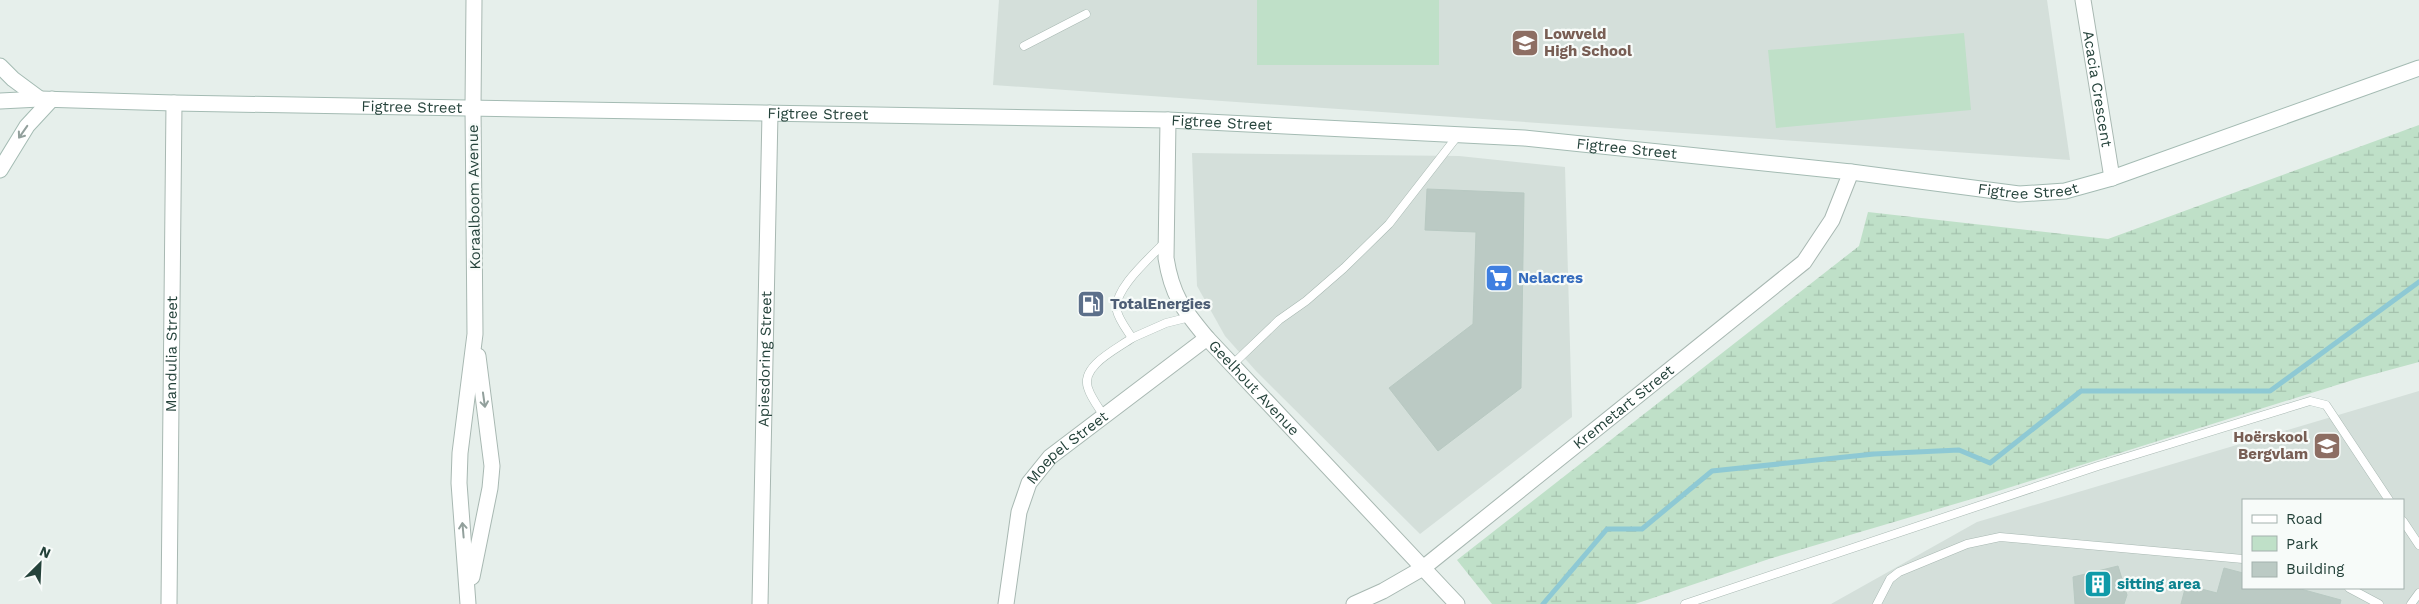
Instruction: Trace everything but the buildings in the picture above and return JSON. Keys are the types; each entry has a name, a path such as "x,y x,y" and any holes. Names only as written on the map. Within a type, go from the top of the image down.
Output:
{"street":[{"name":"Koraalboom Avenue","path":"468,600 490,488 492,466 475,334 474,0"},
{"name":"Acacia Crescent","path":"2083,0 2112,178"},
{"path":"0,66 12,79 46,99 0,170"},
{"name":"Figtree Street","path":"0,101 46,99 174,103 1168,120 1524,138 1850,172 2019,194 2065,191 2112,178 2419,68"},
{"name":"Mandulia Street","path":"169,604 174,103"},
{"name":"Apiesdoring Street","path":"760,604 770,113"},
{"name":"Geelhout Avenue","path":"1168,120 1166,258 1169,280 1180,305 1206,338 1457,604"},
{"name":"Kremetart Street","path":"1354,604 1383,592 1423,568 1804,262 1832,220 1850,172"},
{"name":"Koraalboom Avenue","path":"468,600 459,483 460,453 475,334"},
{"name":"Moepel Street","path":"1006,604 1018,512 1029,483 1050,457 1206,338"}],"lane":[{"path":"1024,46 1086,14"},
{"path":"1232,365 1279,320 1306,302 1344,268 1389,224 1459,134"},
{"path":"1132,338 1117,311 1118,295 1166,240"},
{"path":"1104,416 1088,388 1087,375 1093,367 1132,338 1166,323 1190,318"},
{"path":"1685,604 2098,466 2310,401 2326,406 2388,499"},
{"path":"2404,522 2419,545"},
{"path":"1877,604 1890,579 1899,572 1967,544 2000,537 2242,559"},
{"path":"2351,589 2380,604"},
{"path":"2411,604 2419,592"}],"shaded area":[{"name":"Lowveld High School","path":"999,0 2047,0 2070,160 993,85"},
{"name":"Nelacres","path":"1192,153 1459,156 1565,167 1572,417 1420,534 1256,371 1225,336 1197,286"},
{"name":"Hoërskool Bergvlam","path":"2419,391 2419,604 1831,604 1977,522"}],"green space":[{"path":"1257,0 1439,0 1439,65 1257,65"},
{"path":"1964,33 1971,110 1776,128 1768,50"},
{"path":"2419,125 2419,362 2356,379 1992,493 1769,559 1635,604 1492,604 1457,560 1859,246 1868,212 2108,239"}],"waterway":[{"path":"1543,604 1607,529 1642,529 1712,471 1874,454 1959,450 1990,463 2081,391 2270,391 2419,282"}],"place":[{"name":"Lowveld High School","path":"1525,43"},
{"name":"Nelacres","path":"1499,278"},
{"name":"TotalEnergies","path":"1091,304"},
{"name":"Hoërskool Bergvlam","path":"2327,446"},
{"name":"sitting area","path":"2098,584"}]}
